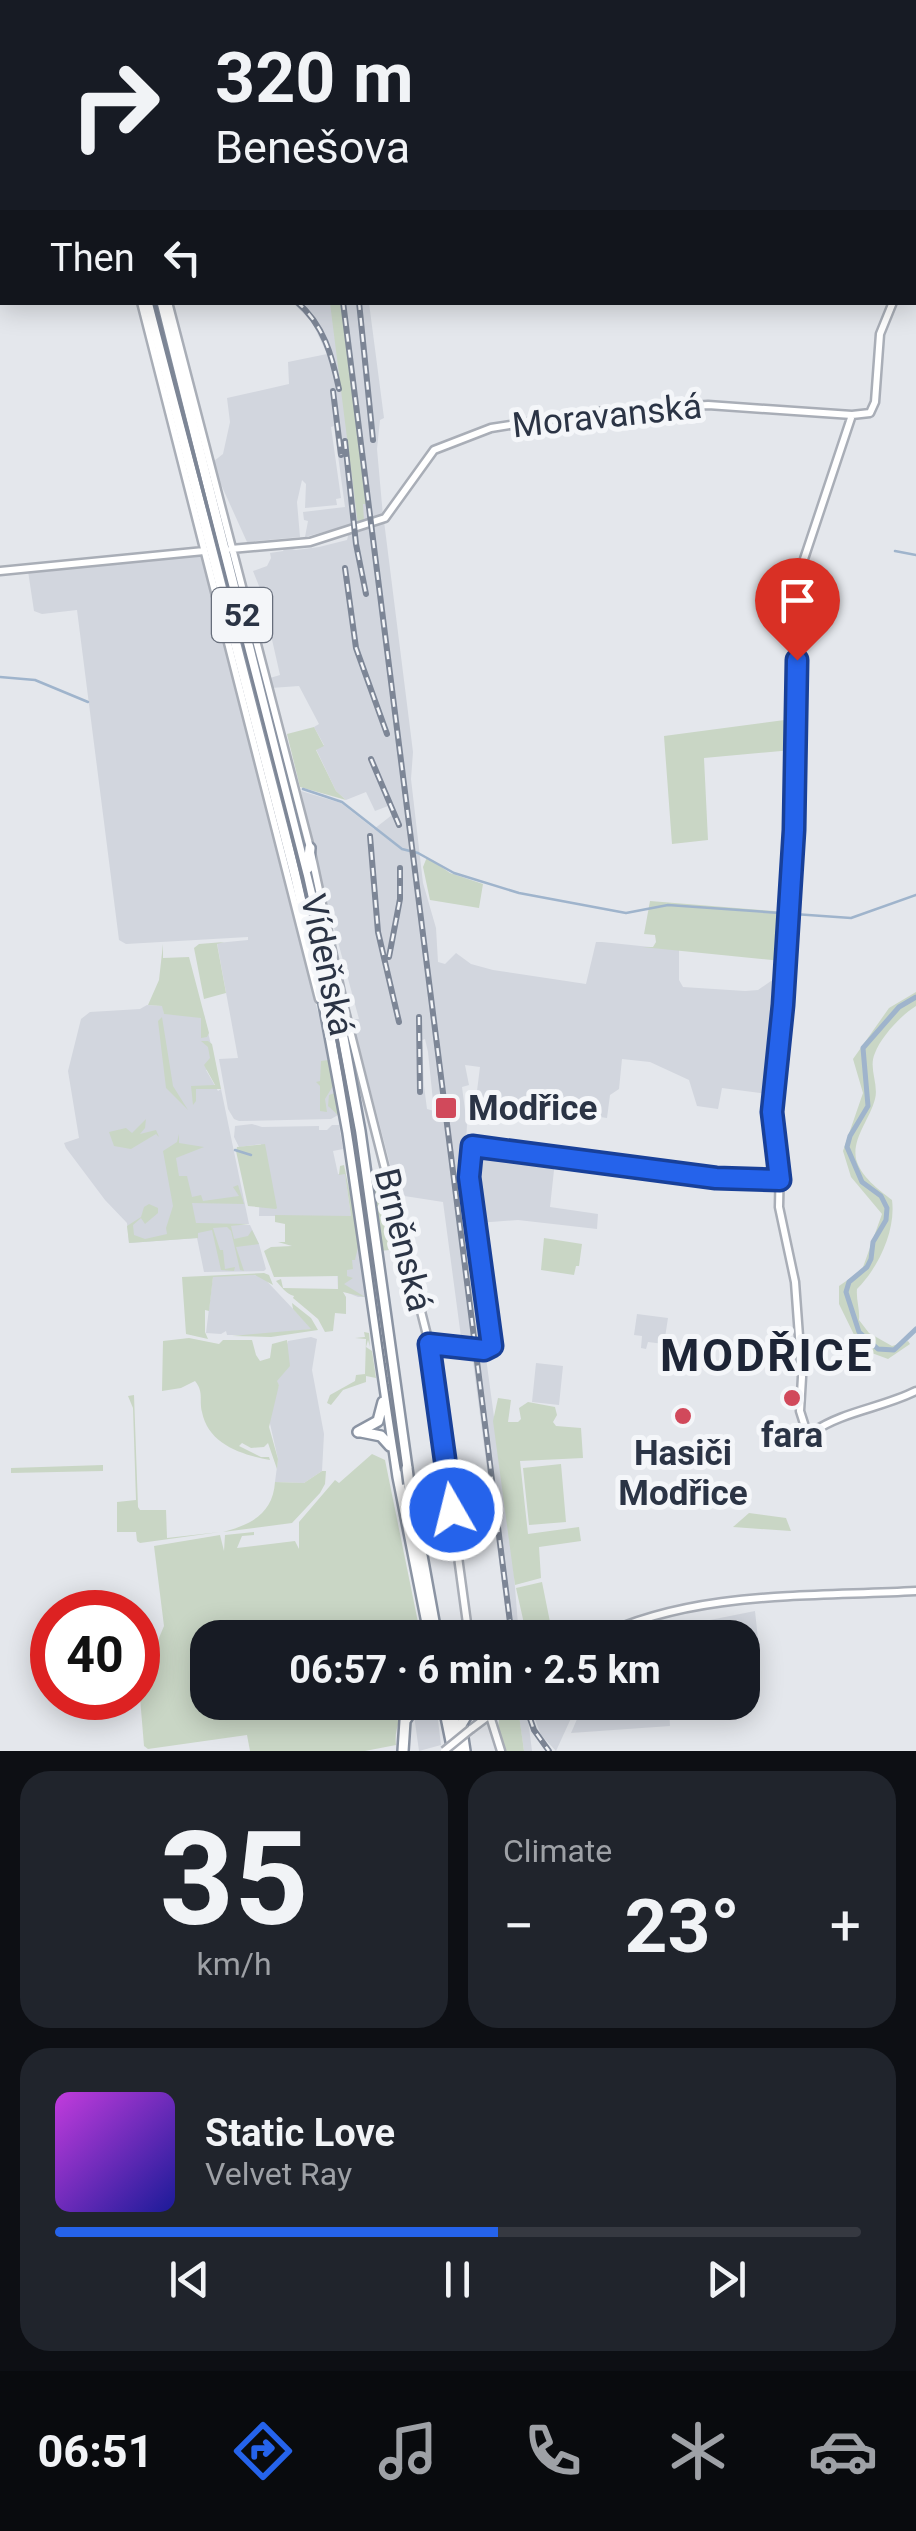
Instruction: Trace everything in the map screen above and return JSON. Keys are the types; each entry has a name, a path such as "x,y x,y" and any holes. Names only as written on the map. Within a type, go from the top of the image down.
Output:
{"highway":[{"name":"Vídeňská","path":"145,305 302,906 348,1133 398,1477 429,1620"},
{"name":"Vídeňská","path":"166,305 332,983 360,1131 385,1377 407,1468 430,1620"},
{"path":"176,355 199,425"},
{"path":"308,876 310,848"},
{"path":"385,1377 380,1416 371,1427 358,1432 386,1440 398,1477"},
{"path":"404,1750 406,1720"},
{"path":"447,1720 459,1751"},
{"path":"450,1720 459,1751"},
{"path":"459,1751 464,1720"}],"street":[{"name":"Vídeňská","path":"145,305 204,552 328,1029"},
{"name":"Vídeňská","path":"166,305 310,848"},
{"name":"Moravanská","path":"231,549 310,542 384,518 434,450 491,428 594,412 692,406 870,412 875,402 880,334 891,305"},
{"path":"852,414 799,574 788,915 772,1112 781,1218 795,1282 802,1377 800,1411 809,1433 837,1418 888,1404 916,1391"},
{"path":"0,571 204,552"},
{"name":"Brněnská","path":"310,848 344,1007 429,1344 466,1620"},
{"path":"429,1344 488,1349 492,1338 484,1306 469,1177 472,1146 716,1178 780,1180"},
{"path":"640,1620 712,1604 916,1591"},
{"path":"444,1751 484,1720"},
{"path":"491,1720 501,1751"}],"shaded area":[{"path":"295,305 369,305 384,418 380,420 377,449 383,516 305,537 308,521 304,520 303,512 345,507 334,426 331,427 341,498 336,499 337,505 305,508 306,484 302,480 297,502 300,537 247,542 214,461 223,454 230,422 227,398 289,384 288,362 327,354 312,322"},
{"path":"384,521 413,752 411,779 423,883 436,928 438,962 445,964 456,953 471,964 493,970 586,984 596,942 602,942 679,950 679,980 683,987 745,991 780,981 768,1094 722,1088 718,1109 697,1106 689,1080 650,1062 622,1059 619,1089 610,1095 607,1118 476,1099 480,1067 465,1065 469,1085 462,1087 467,1125 464,1175 486,1330 484,1343 518,1620 507,1620 472,1354 463,1352 443,1202 398,1195 352,1019 359,1019 301,791 341,803 374,829 392,815 388,806 375,811 366,792 346,800 336,791 316,749 324,745 314,727 319,724 299,686 271,688 270,678 280,675 253,571 267,566 270,553 285,547 296,550 347,540 349,532","holes":["425,1039 434,1111 427,1109 424,1086"]},
{"path":"201,556 319,1016 338,1115 331,1119 239,1121 228,1109 219,1059 238,1058 217,943 248,937 126,944 119,940 77,610 42,614 34,611 28,571"},
{"path":"147,1005 163,1006 164,1014 204,1015 216,1066 206,1070 218,1091 221,1089 249,1224 195,1224 250,1225 259,1244 264,1271 204,1272 197,1238 129,1243 127,1223 66,1148 64,1143 79,1138 68,1071 81,1019 90,1012 140,1009"},
{"path":"339,1125 343,1149 333,1151 338,1174 345,1174 351,1216 259,1216 261,1144 239,1147 234,1137 235,1126 319,1126 319,1130"},
{"path":"479,1151 555,1161 550,1207 598,1214 597,1229 518,1220 478,1223 471,1172"},
{"path":"359,1246 366,1297 338,1289 337,1265 348,1249"},
{"path":"261,1275 312,1329 259,1335 206,1333 213,1276"},
{"path":"637,1314 668,1318 664,1344 648,1342 646,1349 641,1348 642,1336 634,1335"},
{"path":"317,1339 312,1370 324,1434 322,1471 304,1483 275,1482 278,1459 268,1415 279,1385 276,1381 288,1341"},
{"path":"536,1363 563,1366 559,1405 532,1402"},
{"path":"755,1611 756,1620 710,1620"},
{"path":"415,1720 438,1720 441,1745 419,1751"},
{"path":"519,1720 528,1720 532,1751 524,1751"},
{"path":"535,1720 570,1720 556,1751 541,1735"},
{"path":"577,1720 670,1720 670,1726 571,1733"}],"green space":[{"path":"330,305 341,305 366,504 364,521 358,525"},
{"path":"792,719 792,750 704,758 708,840 672,844 664,736"},
{"path":"314,727 324,746 316,750 336,791 346,800 300,787 287,734"},
{"path":"427,857 450,873 483,884 479,908 430,900 423,867"},
{"path":"650,901 786,912 782,961 642,947 653,947 656,942 655,935 644,934"},
{"path":"224,942 217,944 226,993 204,999 194,948"},
{"path":"163,944 163,958 189,957 207,1037 201,1038 201,1018 164,1014 162,1006 148,1005 159,980"},
{"path":"303,958 320,1006 340,1110 338,1115 328,1106 329,1095 335,1093 333,1086 325,1099 327,1112 320,1111 320,1086 316,1082 320,1081 321,1061 329,1060"},
{"path":"916,992 916,1006 892,1027 875,1053 875,1099 855,1151 866,1177 892,1200 884,1248 857,1289 859,1320 869,1333 892,1346 908,1341 910,1344 888,1359 861,1349 839,1304 839,1286 862,1270 882,1214 851,1177 843,1151 863,1093 853,1059 889,1008"},
{"path":"162,1017 173,1086 188,1110 166,1088 158,1021"},
{"path":"201,1041 212,1044 221,1089 196,1089 193,1105 191,1086 215,1085 204,1065 210,1058 208,1047"},
{"path":"146,1119 140,1134 156,1130 159,1137 156,1134 131,1149 114,1146 109,1132 126,1128 132,1133"},
{"path":"341,1127 359,1243 353,1269 347,1270 347,1276 353,1278 344,1284 365,1297 343,1292 346,1314 335,1313 333,1331 325,1332 318,1319 286,1292 276,1281 281,1279 283,1288 338,1289 338,1276 274,1277 264,1251 292,1246 278,1242 285,1242 285,1224 275,1222 275,1215 351,1216 345,1174 339,1175 340,1166 344,1165 355,1218"},
{"path":"179,1134 179,1143 204,1147 176,1158 179,1176 187,1176 192,1197 201,1195 203,1201 239,1196 233,1187 238,1185 244,1204 192,1203 196,1223 249,1224 231,1226 234,1239 248,1236 252,1230 259,1244 236,1247 244,1271 240,1270 227,1227 213,1228 223,1250 225,1269 235,1267 234,1271 221,1270 212,1230 198,1233 198,1238 129,1243 127,1226 141,1217 149,1204 158,1208 158,1213 145,1224 141,1218 133,1225 134,1235 145,1239 167,1234 173,1206 163,1151 177,1142"},
{"path":"265,1144 276,1209 248,1206 236,1151 237,1147"},
{"path":"377,1184 379,1198 387,1197 399,1249 380,1251 371,1185"},
{"path":"544,1238 582,1244 574,1275 541,1270"},
{"path":"264,1273 273,1285 255,1275 213,1277 209,1311 205,1310 208,1339 186,1334 182,1277"},
{"path":"292,1303 311,1318 318,1330 271,1337 232,1336 311,1329"},
{"path":"364,1332 369,1333 370,1347 368,1340 366,1347 372,1351 376,1378 366,1376 366,1382 343,1390 331,1405 327,1403 330,1395 355,1381 356,1375 365,1374 366,1339 355,1338 365,1337"},
{"path":"189,1338 219,1344 223,1340 252,1340 260,1361 270,1358 272,1344 287,1340 290,1366 277,1381 269,1427 277,1469 268,1443 264,1447 251,1448 242,1443 239,1446 270,1460 238,1451 211,1432 205,1423 195,1381 162,1391 163,1341"},
{"path":"134,1395 138,1507 166,1510 167,1538 220,1532 140,1543 136,1532 117,1532 117,1502 136,1500 133,1408 128,1396"},
{"path":"498,1398 511,1400 508,1422 521,1419 519,1408 528,1402 555,1407 556,1426 581,1428 583,1458 520,1461 528,1534 579,1527 581,1541 539,1547 541,1578 515,1585 493,1421"},
{"path":"372,1454 385,1460 418,1620 190,1620 190,1720 400,1720 396,1745 365,1751 250,1751 247,1735 148,1749 144,1746 142,1720 160,1720 160,1635 164,1626 154,1546 220,1535 224,1551 225,1535 254,1532 242,1536 237,1548 295,1541 299,1549 299,1522 335,1480 339,1483"},
{"path":"561,1464 566,1522 529,1525 523,1468"},
{"path":"103,1465 103,1471 11,1473 11,1468"},
{"path":"326,1471 325,1484 320,1493 292,1523 223,1532 242,1526 265,1510 275,1482 304,1483"},
{"path":"749,1513 786,1518 791,1531 733,1527"},
{"path":"542,1582 550,1620 523,1620 516,1588"},
{"path":"499,1720 520,1720 524,1751 504,1751"}],"waterway":[{"path":"895,551 916,555"},
{"path":"0,677 35,680 88,702"},
{"path":"303,789 342,802 402,849 418,853 454,873 519,893 626,913 668,905 851,918 916,895"},
{"path":"916,997 899,1007 863,1048 868,1106 847,1147 862,1182 881,1196 887,1208 886,1220 873,1242 871,1259 849,1282 846,1292 859,1332 878,1349 894,1350 916,1329"},
{"path":"235,1150 251,1155"}],"tram line":[{"path":"154,305 239,628"},
{"path":"156,305 239,628"},
{"path":"239,628 259,708"},
{"path":"239,628 259,708"},
{"path":"259,708 332,1009 355,1132 402,1467 428,1487 440,1504 447,1529 438,1538 430,1537 423,1529 424,1489 401,1470 351,1122 330,1007 259,708"}],"railway":[{"path":"300,305 320,331 339,389"},
{"path":"343,305 510,1620"},
{"path":"359,305 373,440"},
{"path":"333,391 341,455"},
{"path":"345,441 356,544 366,594"},
{"path":"345,568 356,648 387,734"},
{"path":"371,759 399,825"},
{"path":"370,836 378,932 399,1022"},
{"path":"389,957 400,899 400,868"},
{"path":"419,1017 420,1092"},
{"path":"531,1720 549,1751"}],"place":[{"name":"Modřice","path":"446,1108"},
{"name":"fara","path":"792,1398"},
{"name":"Hasiči Modřice","path":"683,1416"}],"district":[{"name":"MODŘICE","path":"767,1355"}],"route":[{"path":"452,1510 429,1344 484,1350 492,1346 484,1306 469,1149 496,1148 716,1178 780,1180 772,1112 794,830 797,660"}]}
